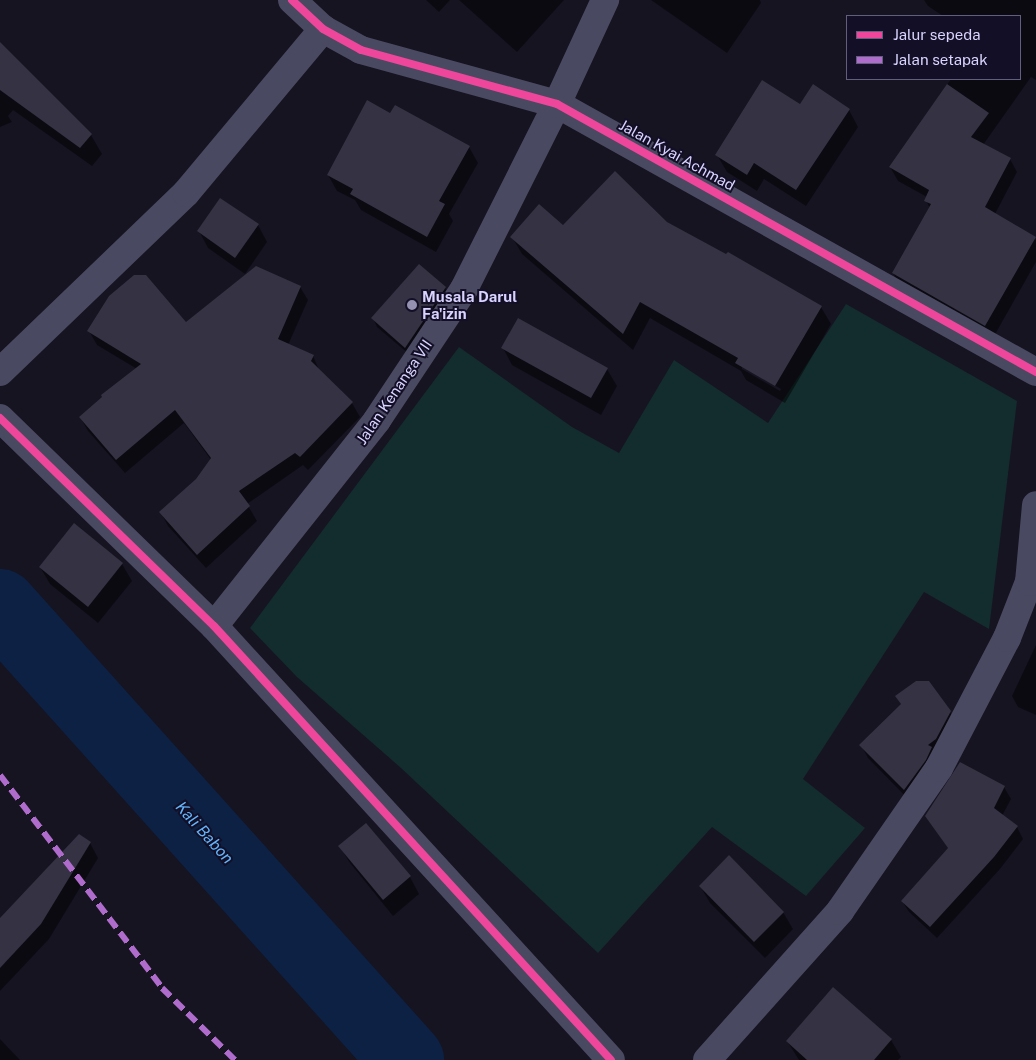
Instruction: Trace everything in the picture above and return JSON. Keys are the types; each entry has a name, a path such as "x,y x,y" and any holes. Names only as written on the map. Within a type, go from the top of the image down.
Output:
{"street":[{"name":"Jalan Kyai Achmad","path":"292,0 322,29 360,50 558,104 1036,372"},
{"name":"Jalan Kenanga VII","path":"214,626 377,420 464,289 558,104 605,0"},
{"path":"0,372 186,193 322,29"},
{"path":"0,418 214,626 611,1060"},
{"path":"706,1060 840,910 939,768 1007,638 1030,582 1036,505"}],"green space":[{"path":"846,304 1017,401 989,629 924,592 803,779 865,828 806,896 712,827 598,953 401,768 297,677 250,628 459,347 572,427 619,453 674,360 768,423"}],"building":[{"path":"0,42 92,134 80,148 0,90"},
{"path":"762,80 800,104 813,84 850,109 796,190 754,163 747,175 715,155"},
{"path":"947,84 989,113 971,137 1011,158 985,207 1036,237 985,326 892,273 931,204 924,201 929,190 889,167"},
{"path":"367,100 390,113 395,105 470,146 439,201 445,204 427,237 350,194 353,189 327,175"},
{"path":"615,171 667,222 726,254 728,252 822,306 775,386 735,363 738,358 640,302 623,334 510,237 539,204 563,225"},
{"path":"220,198 259,224 235,258 197,231"},
{"name":"Musala Darul Fa'izin","path":"419,264 446,287 405,348 371,318"},
{"path":"256,266 301,286 278,339 314,355 311,361 353,402 300,457 295,453 239,491 250,506 197,555 159,512 196,479 211,458 175,410 116,460 79,417 102,397 101,395 141,364 87,331 109,296 134,275 146,275 186,322"},
{"path":"518,318 608,368 591,398 501,348"},
{"path":"74,523 123,563 88,607 39,567"},
{"path":"916,681 929,681 951,711 936,739 928,745 932,747 926,760 904,790 859,745 901,704 895,696"},
{"path":"960,762 1005,786 994,808 1018,826 994,857 930,927 901,901 948,848 925,816"},
{"path":"366,823 411,876 383,900 338,846"},
{"path":"79,834 91,842 41,924 0,968 0,918"},
{"path":"729,855 784,912 754,942 699,886"},
{"path":"833,987 892,1039 874,1060 807,1060 786,1041"}],"waterway":[{"name":"Kali Babon","path":"0,606 407,1060"}],"marked path":[{"path":"0,775 162,988 235,1060"}],"cycle path":[{"path":"292,0 323,29 361,50 557,104 1036,372"},
{"path":"0,418 214,626 611,1060"}],"place":[{"name":"Musala Darul Fa'izin","path":"412,305"}]}
